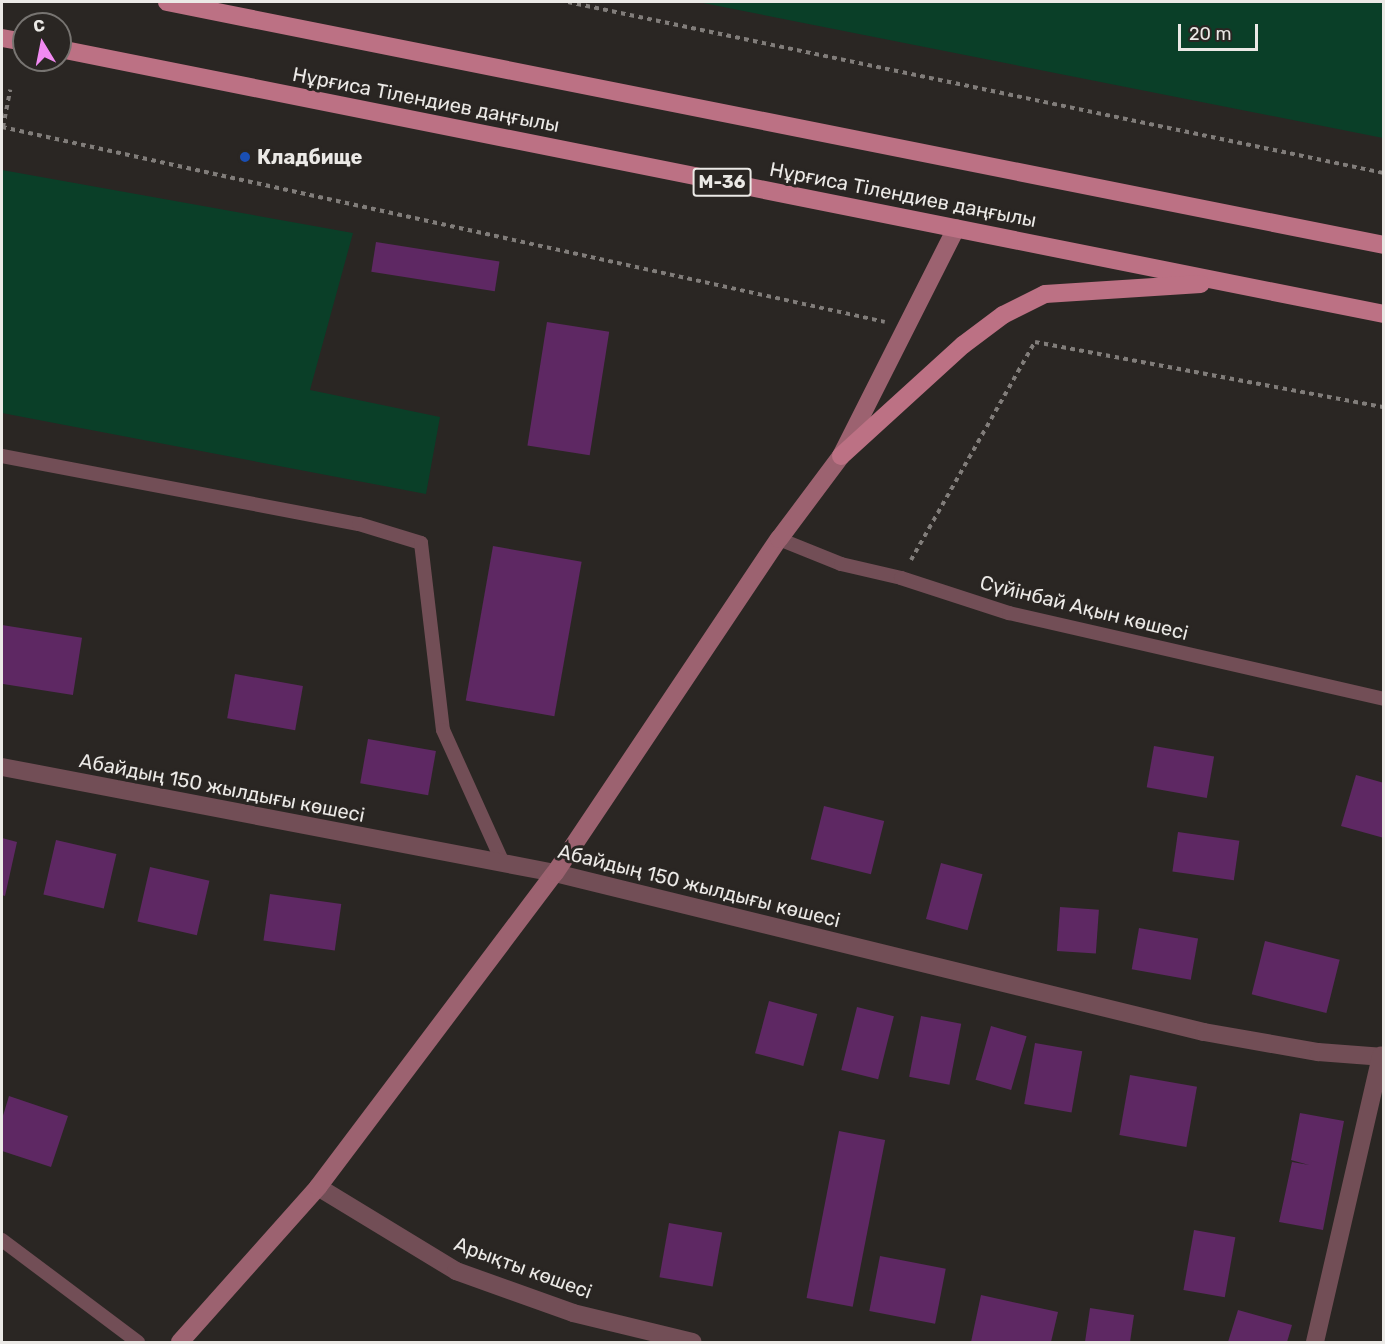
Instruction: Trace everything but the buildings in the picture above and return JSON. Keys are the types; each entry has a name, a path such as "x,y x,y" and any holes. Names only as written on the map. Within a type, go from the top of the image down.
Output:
{"main road":[{"path":"167,2 1383,245"},
{"name":"Нұрғиса Тілендиев даңғылы","path":"72,51 1383,314"},
{"path":"841,456 963,345 1003,315 1045,294 1230,283"}],"street":[{"path":"180,1342 318,1187 555,873 779,539 841,456 956,228"},
{"name":"Абайдың 150 жылдығы көшесі","path":"2,767 555,873 1204,1032 1318,1052 1382,1057"},
{"path":"1315,1342 1382,1057"},
{"name":"Арықты көшесі","path":"318,1187 456,1271 573,1313 693,1342"}],"lane":[{"path":"2,456 359,524 421,543 443,730 503,863"},
{"name":"Сүйінбай Ақын көшесі","path":"779,539 841,564 901,578 1009,613 1383,699"},
{"path":"2,1240 138,1342"}],"path":[{"path":"568,2 1383,173"},
{"path":"10,90 2,127 906,326"},
{"path":"901,578 1035,342 1383,407"}],"green space":[{"path":"698,2 1383,2 1383,138"},
{"path":"2,170 353,233 310,390 440,417 426,494 2,413"}],"place":[{"name":"Кладбище","path":"245,157"}]}
